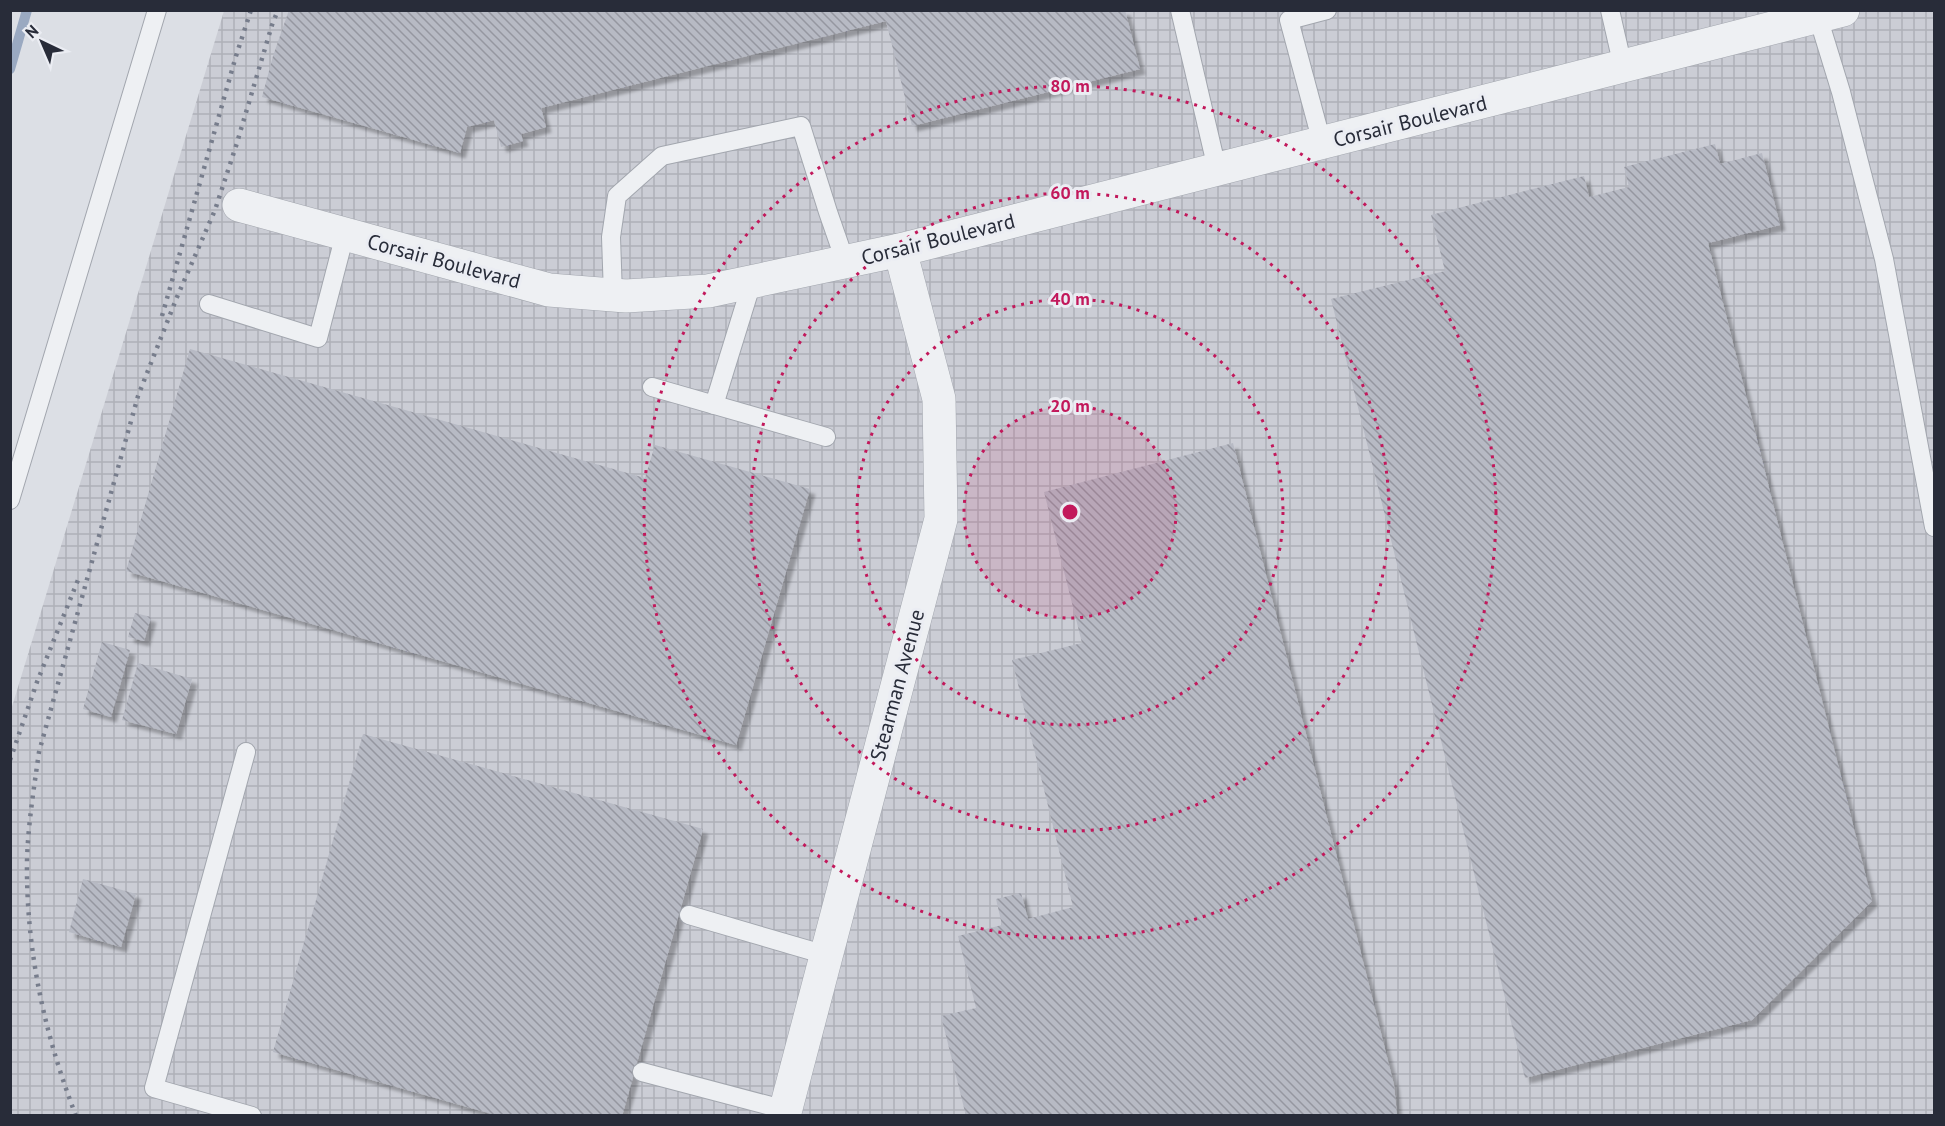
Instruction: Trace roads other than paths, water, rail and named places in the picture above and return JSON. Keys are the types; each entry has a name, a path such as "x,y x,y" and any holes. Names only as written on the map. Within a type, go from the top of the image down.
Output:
{"street":[{"name":"Corsair Boulevard","path":"238,204 549,290 627,296 708,291 900,250 1623,67 1763,20 1831,14"},
{"name":"Stearman Avenue","path":"785,1113 941,519 939,399 900,250"}],"lane":[{"path":"10,500 157,10"},
{"path":"1180,10 1217,169"},
{"path":"1322,143 1287,15 1327,10"},
{"path":"1610,10 1623,67"},
{"path":"1831,14 1841,92 1884,259 1935,527"},
{"path":"613,295 611,237 617,196 662,156 801,126 845,261"},
{"path":"209,304 318,339 345,234"},
{"path":"714,405 752,282"},
{"path":"652,387 826,437"},
{"path":"246,752 154,1088 252,1116"},
{"path":"688,915 826,955"},
{"path":"642,1072 785,1113"}],"waterway":[{"path":"10,69 27,10"}],"railway":[{"path":"162,316 251,10"},
{"path":"76,1116 46,1022 30,926 27,861 39,752 138,396 177,297 215,210 278,10"},
{"path":"10,760 37,682 80,575"}]}
